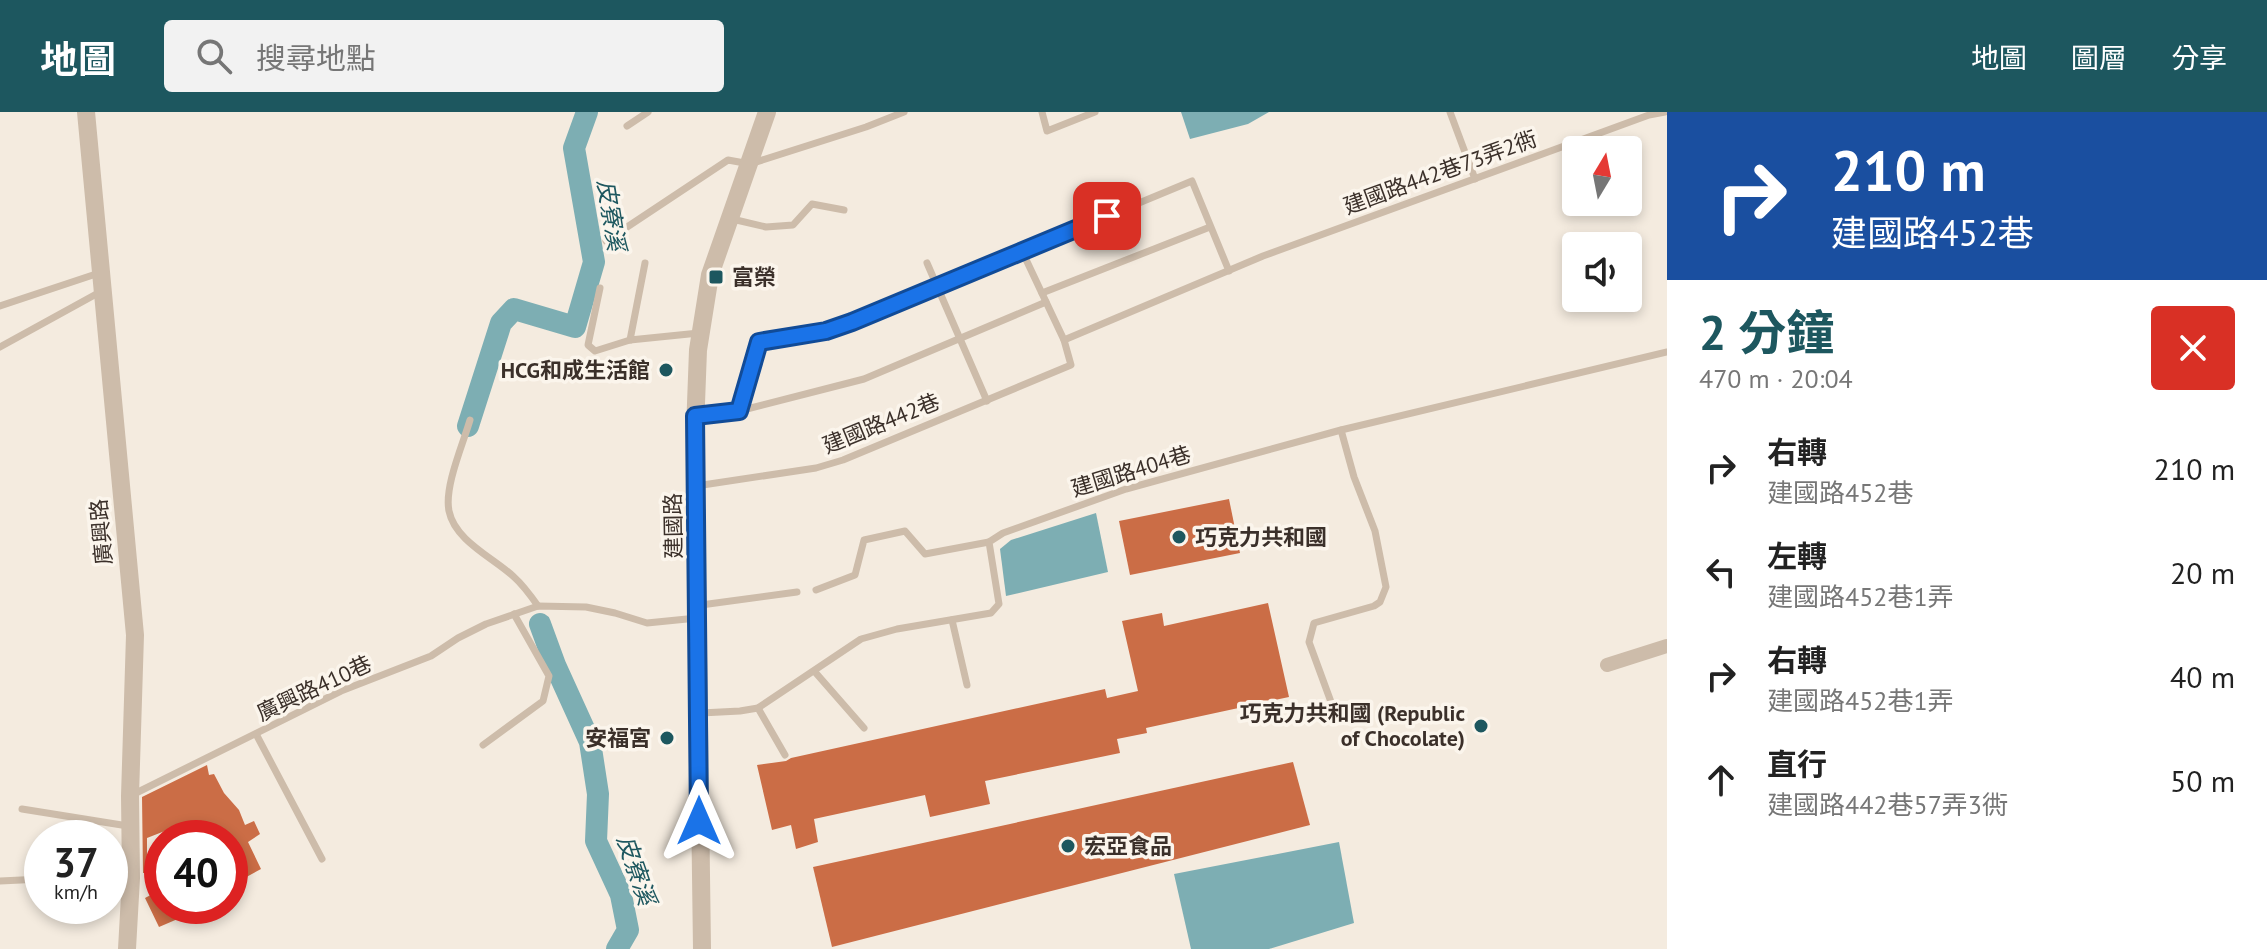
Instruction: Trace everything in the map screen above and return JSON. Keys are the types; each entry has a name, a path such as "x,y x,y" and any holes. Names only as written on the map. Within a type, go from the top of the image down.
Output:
{"street":[{"name":"廣興路","path":"86,112 135,635 127,949"},
{"name":"建國路","path":"702,949 695,416 699,333 710,275 767,112"},
{"path":"1607,665 1667,646"}],"lane":[{"path":"627,126 648,112"},
{"path":"606,241 728,160 750,164 904,112"},
{"path":"1042,112 1047,131 1095,112"},
{"path":"1450,112 1475,179"},
{"name":"建國路442巷73弄2衖","path":"1064,340 1229,271 1665,112"},
{"path":"739,411 759,342 826,331 852,322 1192,181 1229,271"},
{"path":"730,219 766,227 793,225 812,204 844,210"},
{"path":"1042,293 1210,227"},
{"path":"1022,251 1064,340"},
{"path":"630,340 645,263"},
{"path":"927,263 987,401"},
{"path":"0,306 102,282"},
{"path":"0,347 102,282"},
{"path":"600,288 588,345 595,351 630,340 699,333"},
{"path":"695,416 739,411 864,379 1046,302"},
{"name":"建國路442巷","path":"696,486 829,464 1071,365 1064,340"},
{"name":"建國路404巷","path":"816,590 855,575 864,540 905,531 925,554 989,542 1003,533 1126,489 1341,430 1667,352"},
{"path":"470,420 450,486 448,509 462,534 515,578 538,606"},
{"path":"1338,721 1309,642 1311,628 1314,623 1374,606 1380,602 1386,587 1375,531 1354,477 1341,430"},
{"path":"699,713 758,708 861,639 897,629 991,613 999,604 989,542"},
{"name":"廣興路410巷","path":"130,796 341,691 431,656 486,624 538,606 586,607 647,623 797,592"},
{"path":"483,745 543,701 549,676 514,614"},
{"path":"952,620 967,685"},
{"path":"815,672 864,728"},
{"path":"758,708 785,755"},
{"path":"256,734 322,859"},
{"path":"22,809 130,826"},
{"path":"0,881 24,880"}],"water":[{"path":"1181,112 1269,112 1248,124 1190,139"},
{"path":"1096,513 1108,572 1006,596 1000,549 1011,540"},
{"path":"1339,842 1354,923 1269,949 1191,949 1174,874"}],"building":[{"name":"巧克力共和國","path":"1229,499 1240,553 1130,575 1119,521"},
{"path":"1268,603 1289,697 1146,728 1147,733 1117,739 1120,753 985,781 990,804 930,817 925,795 814,819 818,842 796,849 791,825 772,830 757,765 1105,689 1107,698 1138,691 1122,621 1162,613 1164,626"},
{"name":"宏亞食品","path":"1293,762 1310,825 832,947 813,867"},
{"path":"207,765 209,775 214,774 243,820 144,820 143,873 142,797"},
{"path":"254,821 260,834 248,842 248,824"},
{"path":"248,842 261,869 248,876"}],"waterway":[{"name":"皮寮溪","path":"468,426 501,323 514,309 575,327 594,262 574,148 587,112"},
{"name":"皮寮溪","path":"540,624 590,742 598,794 596,841 621,895 628,930 617,949"}],"place":[{"name":"富榮","path":"716,277"},
{"name":"HCG和成生活館","path":"666,370"},
{"name":"巧克力共和國","path":"1179,537"},
{"name":"巧克力共和國 (Republic of Chocolate)","path":"1481,726"},
{"name":"安福宮","path":"667,738"},
{"name":"宏亞食品","path":"1068,846"}],"route":[{"path":"699,821 695,416 739,411 759,342 826,331 852,322 1107,216"}]}
